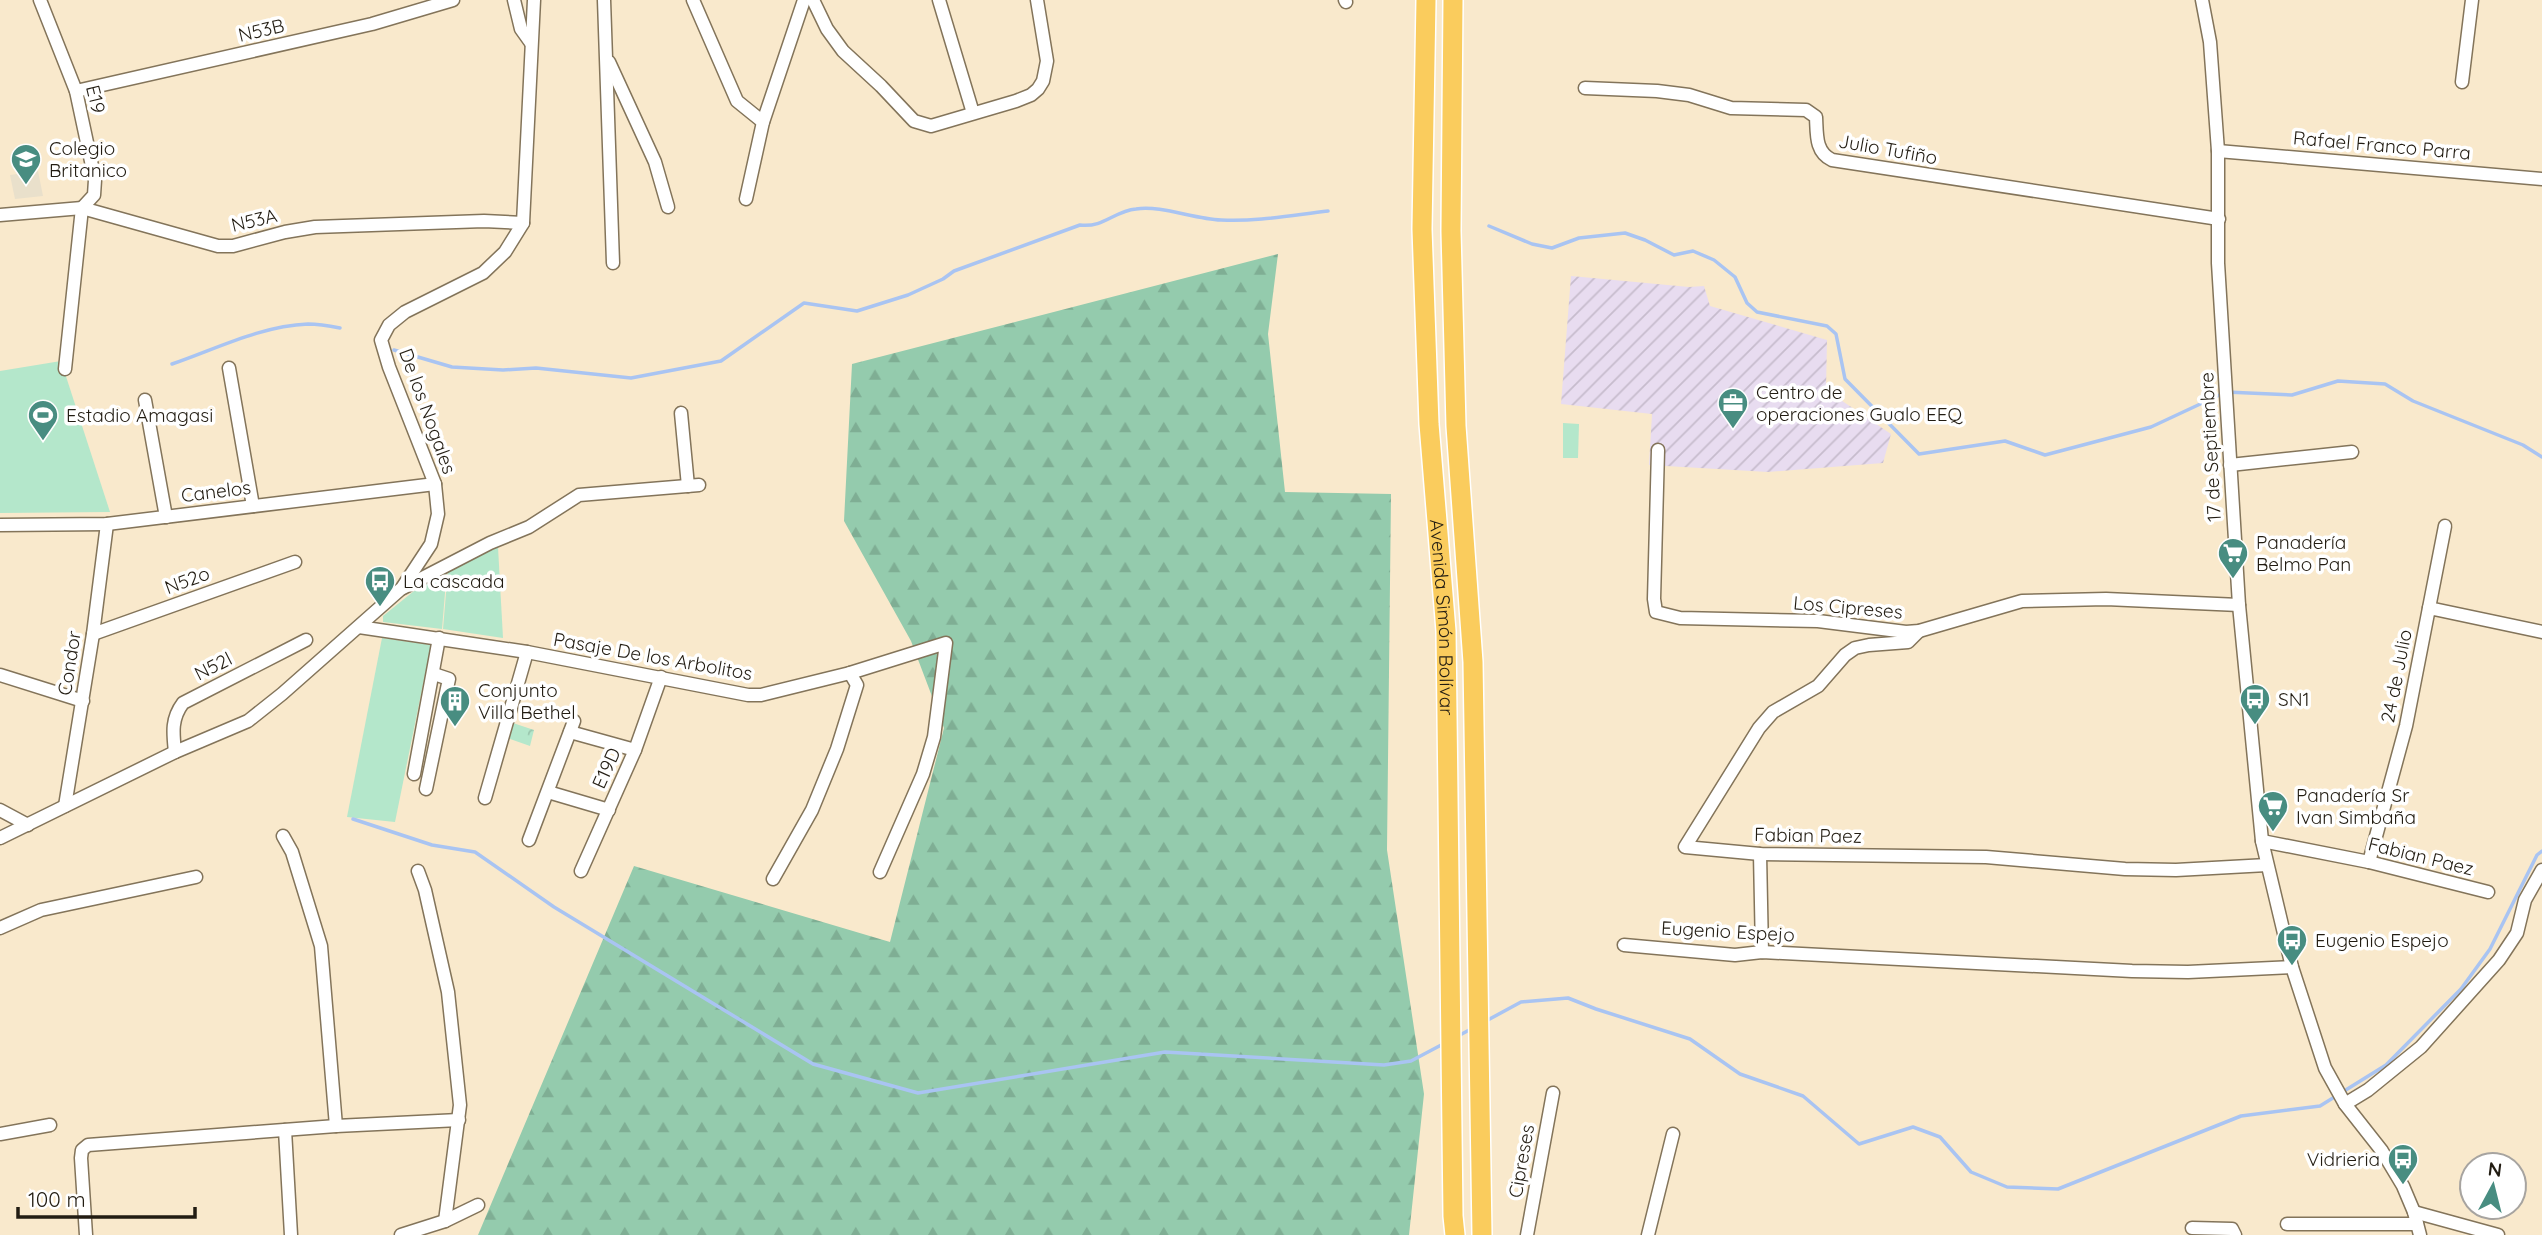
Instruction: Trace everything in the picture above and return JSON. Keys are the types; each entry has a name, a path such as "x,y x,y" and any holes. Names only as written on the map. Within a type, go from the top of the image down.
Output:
{"highway":[{"name":"Avenida Simón Bolívar","path":"1426,0 1422,229 1429,424 1446,631 1455,1235"},
{"name":"Avenida Simón Bolívar","path":"1452,0 1451,231 1455,426 1473,662 1482,1235"}],"street":[{"name":"E19","path":"40,0 76,91 95,180 94,195 82,208 65,369"},
{"name":"N53B","path":"76,91 372,24 453,0"},
{"path":"514,0 521,29 531,43"},
{"name":"De los Nogales","path":"0,838 175,752 248,721 402,588 431,544 438,514 435,484 389,366 382,340 388,325 405,312 483,273 505,252 523,223 534,0"},
{"path":"604,0 613,263"},
{"path":"693,0 737,101 763,122"},
{"path":"746,199 763,122 804,0"},
{"path":"813,0 827,29 842,51 914,121 931,126 1031,95 1043,81 1047,61 1037,0"},
{"path":"939,0 973,113"},
{"name":"17 de Septiembre","path":"2202,0 2210,42 2218,151 2218,263 2238,605 2262,841 2292,967 2316,1045 2340,1095 2382,1151 2403,1186 2417,1224"},
{"path":"2462,82 2472,0"},
{"path":"606,55 655,162 668,207"},
{"name":"Julio Tufiño","path":"1585,88 1657,90 1689,95 1731,108 1806,110 1816,117 1819,149 1823,156 1832,160 2219,219"},
{"name":"Rafael Franco Parra","path":"2218,151 2542,179"},
{"name":"N53A","path":"0,215 82,208 218,246 233,246 285,232 315,228 472,221 523,223"},
{"path":"229,368 253,506"},
{"path":"145,400 166,517"},
{"path":"402,588 490,543 529,527 579,495 694,486 681,413"},
{"name":"Los Cipreses","path":"1658,450 1654,598 1656,612 1679,618 1818,621 1906,632 1919,631 2022,601 2106,599 2238,605"},
{"path":"2230,465 2352,452"},
{"name":"Canelos","path":"0,525 107,524 435,484"},
{"name":"Condor","path":"65,806 93,634 107,524"},
{"path":"2429,608 2445,526"},
{"name":"N52o","path":"93,634 295,562"},
{"name":"24 de Julio","path":"2369,862 2406,726 2429,608 2542,632"},
{"name":"Pasaje De los Arbolitos","path":"359,627 527,652 748,695 761,695 850,673 946,643 934,737 923,774 880,872"},
{"name":"Fabian Paez","path":"1919,631 1908,642 1855,648 1844,655 1818,686 1773,712 1759,727 1685,847 1760,854 1986,857 2125,869 2163,870 2267,864"},
{"path":"414,774 439,638"},
{"name":"N52l","path":"175,752 173,726 177,711 183,703 306,640"},
{"path":"485,798 527,652"},
{"path":"773,879 812,810 837,749 857,685 850,673"},
{"path":"426,789 449,679 434,674"},
{"path":"0,675 83,701"},
{"name":"E19D","path":"581,872 635,750 661,677"},
{"path":"529,840 572,727 635,750"},
{"path":"548,792 609,810"},
{"path":"0,810 28,825"},
{"path":"283,836 296,863 321,946 336,1126"},
{"name":"Fabian Paez","path":"2262,841 2369,862 2488,892"},
{"path":"1760,854 1762,952"},
{"path":"418,870 448,992 455,1041 459,1120 445,1221"},
{"path":"2340,1095 2368,1090 2421,1047 2499,960 2517,933 2525,900 2542,870"},
{"path":"0,928 41,910 196,877"},
{"name":"Eugenio Espejo","path":"1623,945 1735,955 1762,952 2132,971 2188,972 2292,967"},
{"name":"Cipreses","path":"1527,1235 1553,1093"},
{"path":"86,1235 81,1158 82,1150 88,1145 336,1126 459,1120"},
{"path":"0,1135 50,1125"},
{"path":"285,1130 291,1235"},
{"path":"1648,1235 1673,1134"},
{"path":"401,1235 445,1221 478,1205"},
{"path":"2287,1224 2417,1224 2498,1235"},
{"path":"2192,1228 2232,1229 2235,1235"}],"shaded area":[{"name":"Colegio Britanico","path":"38,171 43,196 15,199 10,175"},
{"path":"1571,276 1689,287 1704,286 1710,306 1827,340 1826,390 1891,434 1883,463 1768,472 1649,465 1652,414 1561,404"}],"green space":[{"path":"1278,254 1268,334 1285,492 1391,494 1387,850 1424,1094 1409,1235 478,1235 634,866 890,942 944,728 911,641 844,521 852,364"},
{"name":"Estadio Amagasi","path":"61,361 110,512 0,513 0,371"},
{"path":"1563,423 1579,424 1578,458 1563,458"},
{"path":"498,547 503,638 443,629 448,569"},
{"path":"447,569 442,629 383,622 383,616"},
{"path":"382,638 431,645 395,822 347,817"},
{"path":"513,723 534,730 530,746 507,738"}],"waterway":[{"path":"394,350 452,367 503,370 536,368 631,378 721,361 804,303 857,311 908,295 954,271 1080,225 1102,222 1128,210 1146,208 1211,219 1234,220 1328,211"},
{"path":"1489,226 1532,244 1552,248 1579,238 1625,233 1674,255 1693,251 1714,260 1735,277 1747,303 1757,312 1827,326 1836,334 1845,379 1919,454 2005,441 2045,455 2151,427 2226,392 2292,395 2338,381 2385,384 2413,401 2523,445 2542,457"},
{"path":"172,364 273,329 308,324 340,328"},
{"path":"353,819 432,845 475,852 554,907 813,1064 918,1093 1165,1052 1384,1065 1411,1061 1445,1043"},
{"path":"1486,1021 1521,1002 1568,998 1690,1039 1740,1074 1803,1096 1859,1144 1913,1127 1940,1137 1971,1172 2007,1187 2058,1189 2241,1116 2320,1106 2386,1065 2461,989 2490,949 2537,855 2542,851"},
{"path":"1458,1036 1473,1028"}],"place":[{"name":"Colegio Britanico","path":"26,186"},
{"name":"Centro de operaciones Gualo EEQ","path":"1733,430"},
{"name":"Estadio Amagasi","path":"43,442"},
{"name":"Panadería Belmo Pan","path":"2233,580"},
{"name":"La cascada","path":"380,608"},
{"name":"SN1","path":"2255,726"},
{"name":"Conjunto Villa Bethel","path":"455,728"},
{"name":"Panadería Sr Ivan Simbaña","path":"2273,833"},
{"name":"Eugenio Espejo","path":"2292,967"},
{"name":"Vidrieria","path":"2403,1186"}]}
